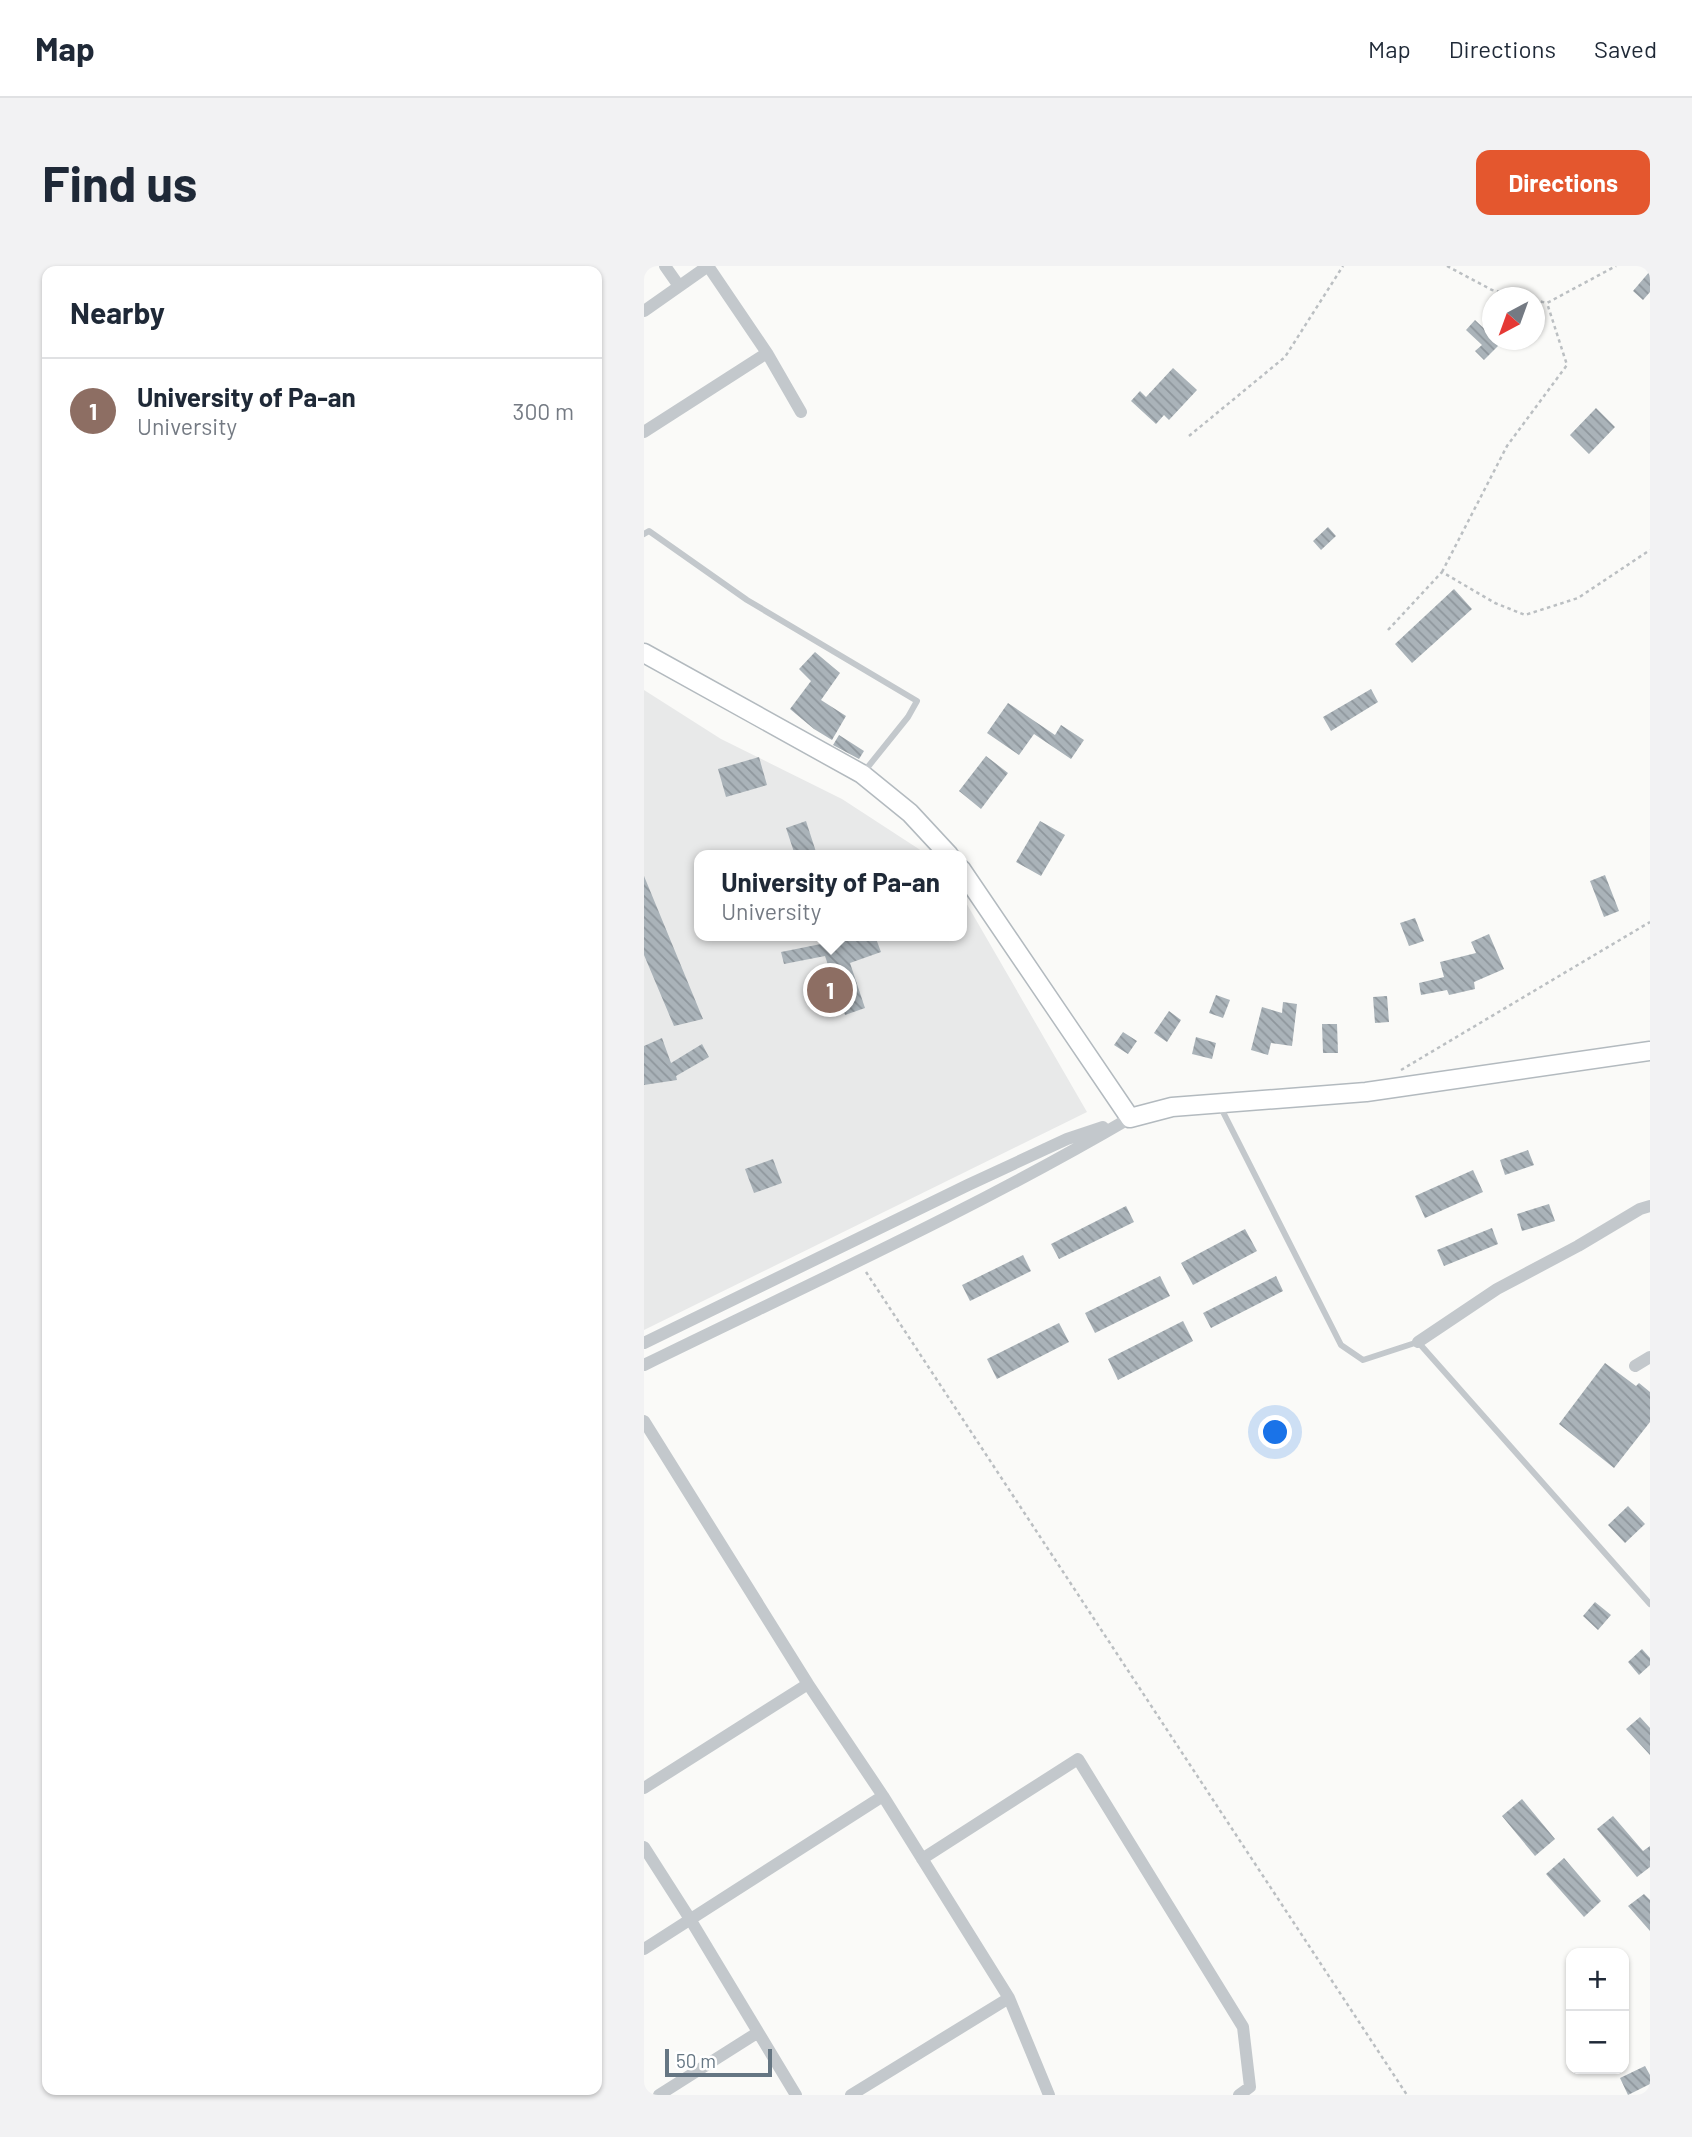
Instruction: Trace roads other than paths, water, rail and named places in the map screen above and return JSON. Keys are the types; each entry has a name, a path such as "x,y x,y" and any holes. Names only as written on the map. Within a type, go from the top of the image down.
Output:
{"street":[{"path":"665,266 679,286"},
{"path":"644,312 708,266 767,353 801,412"},
{"path":"644,432 767,353"},
{"path":"644,653 862,774 910,813 944,850"},
{"path":"967,878 1130,1118"},
{"path":"644,1343 1067,1139 1130,1118 1172,1107 1366,1092 1650,1051"},
{"path":"644,1365 978,1203 1130,1118"},
{"path":"968,1185 978,1203"},
{"path":"1418,1342 1497,1289 1640,1209 1650,1206"},
{"path":"1635,1366 1650,1357"},
{"path":"644,1421 1009,1998 1048,2094"},
{"path":"644,1788 808,1684"},
{"path":"922,1859 1078,1759 1243,2027 1250,2087 1239,2095"},
{"path":"644,1949 883,1796"},
{"path":"644,1847 691,1919 796,2095"},
{"path":"850,2095 1009,1998"},
{"path":"659,2095 757,2033"}],"lane":[{"path":"644,534 649,531 747,600 917,701 908,717 862,774"},
{"path":"1219,1103 1341,1345 1363,1360 1418,1342 1650,1604"},
{"path":"738,1297 746,1315"},
{"path":"720,1306 728,1324"}],"place":[{"name":"University of Pa-an","path":"830,990"}]}
